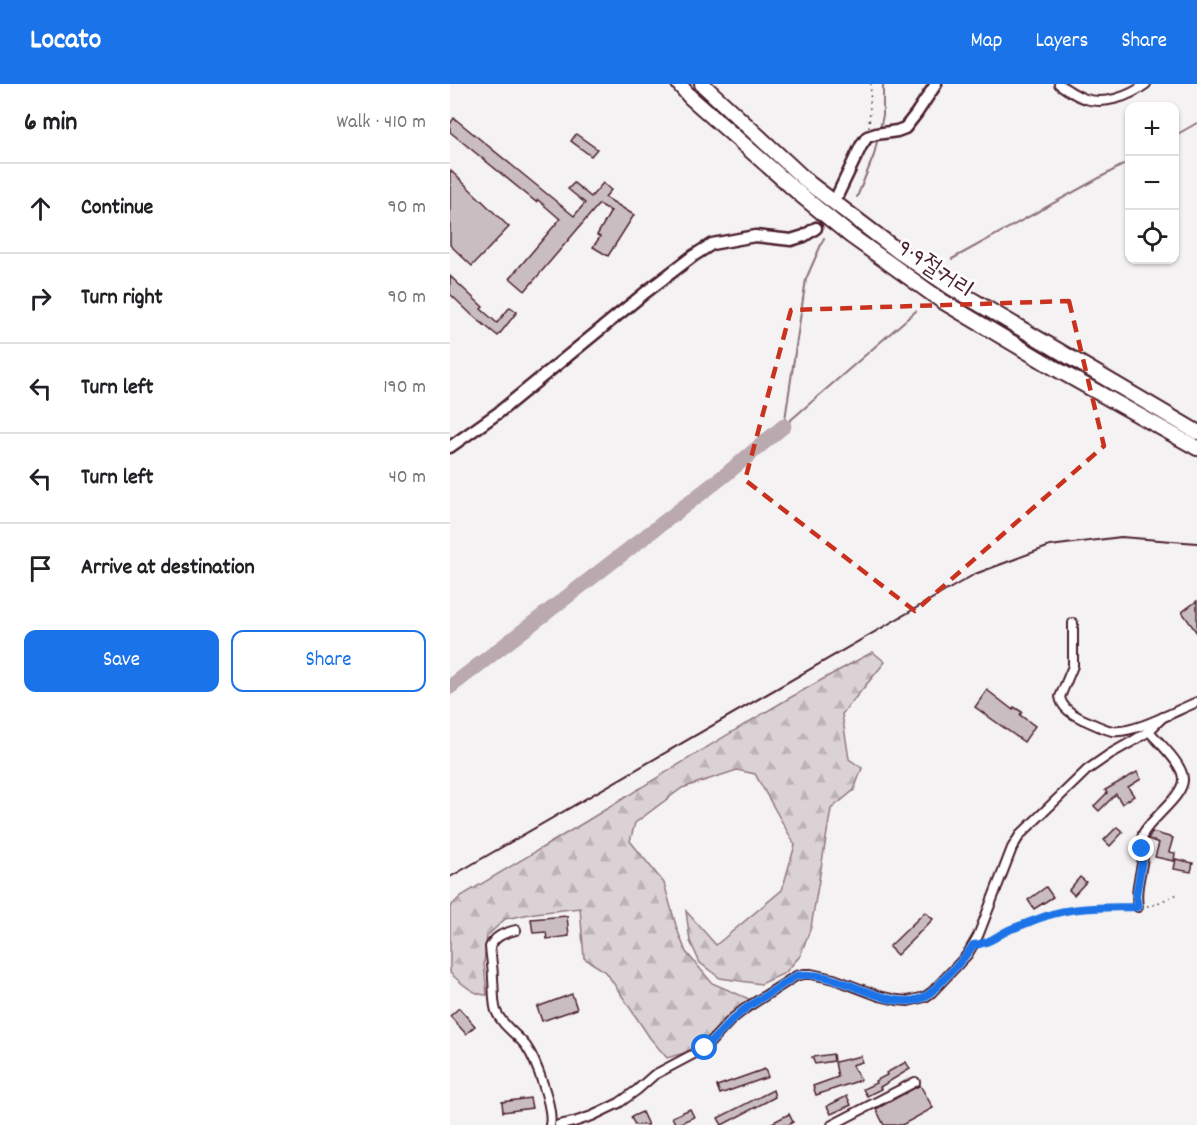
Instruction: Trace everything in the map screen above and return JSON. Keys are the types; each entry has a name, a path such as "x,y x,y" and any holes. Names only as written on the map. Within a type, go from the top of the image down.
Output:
{"highway":[{"name":"9·9절거리","path":"679,84 690,97 802,196 889,264 942,301 1058,370 1197,448"},
{"name":"9·9절거리","path":"702,84 810,184 898,251 962,293 1197,432"}],"street":[{"path":"838,194 861,146 877,134 905,128 936,84"},
{"path":"1059,84 1084,99 1100,101 1116,99 1137,91 1146,84"},
{"path":"450,447 498,413 646,292 712,244 755,236 791,240 804,236 816,228"},
{"path":"1073,623 1073,666 1060,696 1066,709 1075,716 1116,732 1142,726 1197,702"},
{"path":"559,1125 592,1116 619,1103 654,1075 705,1048 746,1008 796,976 811,974 834,979 879,996 897,1000 916,1000 925,997 967,955 973,945 1012,848 1020,836 1088,770 1110,753 1149,731 1163,717"},
{"path":"1138,907 1136,896 1143,855 1141,840 1149,825 1174,799 1184,779 1178,765 1149,731"},
{"path":"516,930 494,939 490,947 495,1005 500,1019 526,1046 534,1059 550,1110 550,1125"},
{"path":"832,1125 915,1082"}],"path":[{"path":"871,84 877,134"},
{"path":"973,945 992,941 1009,930 1068,910 1153,905 1180,893"}],"highlighted area":[{"path":"1069,301 1104,446 915,611 745,480 791,310"}],"green space":[{"path":"873,652 885,662 842,714 849,759 862,768 854,790 831,809 811,927 800,956 785,973 761,984 720,978 700,963 690,941 686,911 716,945 782,890 795,845 755,774 737,770 682,788 635,823 630,841 664,883 686,952 712,983 749,999 698,1049 667,1058 650,1038 606,972 584,958 580,908 505,919 487,936 484,963 487,995 472,991 450,973 450,907 460,897 746,724"}],"building":[{"path":"454,118 574,216 585,203 568,189 574,183 591,197 603,183 611,190 605,197 634,215 608,256 593,247 611,211 599,204 525,291 510,278 560,219 450,132 450,124"},
{"path":"576,134 597,149 591,156 571,141"},
{"path":"450,170 509,227 472,266 450,245"},
{"path":"450,276 497,323 510,307 517,312 498,336 450,294"},
{"path":"1197,601 1197,633 1182,612"},
{"path":"987,690 1013,710 1014,707 1022,712 1020,715 1035,726 1024,742 975,707"},
{"path":"1137,772 1141,779 1128,787 1134,796 1122,804 1116,794 1099,811 1094,806 1107,793 1105,790"},
{"path":"1117,827 1123,832 1110,846 1104,840"},
{"path":"1152,832 1173,838 1169,852 1175,853 1174,861 1155,857 1159,843 1148,839"},
{"path":"1176,859 1193,863 1191,872 1174,869"},
{"path":"1080,877 1086,882 1074,895 1069,890"},
{"path":"1046,887 1053,897 1034,909 1028,900"},
{"path":"925,912 933,919 897,955 889,947"},
{"path":"567,916 569,936 547,939 546,932 533,933 531,919"},
{"path":"572,994 577,1009 542,1021 537,1007"},
{"path":"459,1008 475,1026 466,1034 450,1016"},
{"path":"833,1054 834,1061 815,1064 812,1057"},
{"path":"861,1056 862,1062 852,1065 861,1080 816,1095 813,1086 838,1077 835,1062"},
{"path":"906,1062 910,1069 867,1096 863,1089 876,1083 875,1081 887,1075 886,1073"},
{"path":"765,1069 768,1077 720,1094 717,1086"},
{"path":"920,1085 933,1108 902,1125 884,1125 876,1109"},
{"path":"773,1090 775,1097 722,1125 718,1118"},
{"path":"847,1096 851,1105 831,1114 827,1106"},
{"path":"530,1098 532,1108 503,1112 502,1102"},
{"path":"690,1109 694,1117 676,1125 672,1117"},
{"path":"642,1112 648,1125 635,1125 631,1117"},
{"path":"789,1114 793,1122 788,1125 768,1125"}],"waterway":[{"path":"880,129 883,115 883,84"},
{"path":"1179,133 1197,123"},
{"path":"857,197 874,155 878,137"},
{"path":"952,259 1125,164"},
{"path":"784,426 806,279 824,238"},
{"path":"785,425 916,311"},
{"path":"450,687 725,475 784,426"}],"tunnel":[{"path":"816,228 837,195"}],"railway":[{"path":"450,877 975,574 1050,546 1121,537 1197,543"}],"route":[{"path":"705,1048 746,1008 796,976 811,974 834,979 879,996 897,1000 916,1000 932,992 967,955 973,945 992,941 1009,930 1068,910 1138,907 1136,896 1142,849"}]}
